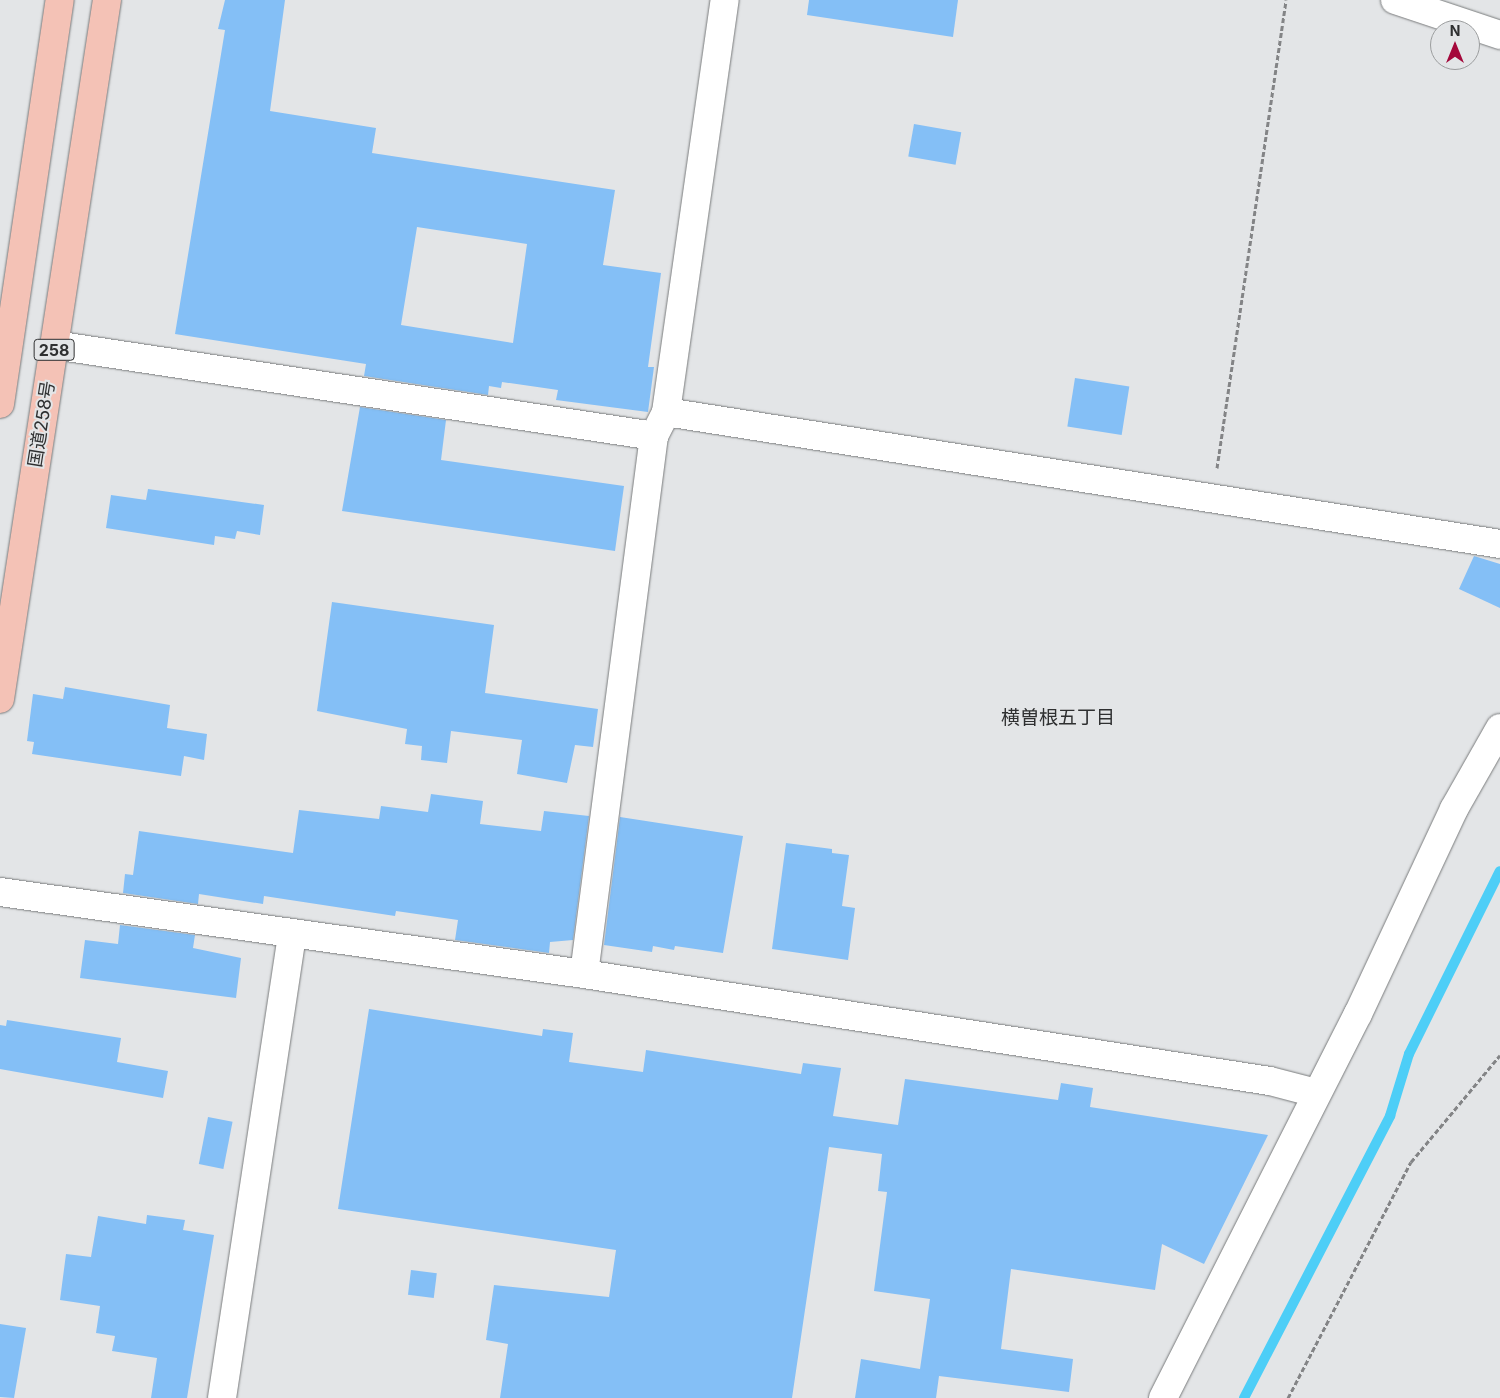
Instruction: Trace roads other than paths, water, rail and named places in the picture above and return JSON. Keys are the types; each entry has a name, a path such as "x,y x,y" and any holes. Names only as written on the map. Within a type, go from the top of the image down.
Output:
{"highway":[{"name":"258","path":"0,404 5,340 60,0"},
{"name":"国道258号","path":"0,699 107,0"}],"street":[{"path":"584,974 660,424 726,0"},
{"path":"1395,0 1500,35"},
{"path":"54,344 1212,499 1500,544"},
{"path":"1163,1398 1316,1093 1454,809 1500,728"},
{"path":"0,892 584,974 1260,1080 1316,1093"},
{"path":"222,1398 292,934"}],"waterway":[{"path":"1244,1398 1390,1116 1409,1054 1500,871"}],"district":[{"name":"横曽根五丁目","path":"1058,718"}]}
